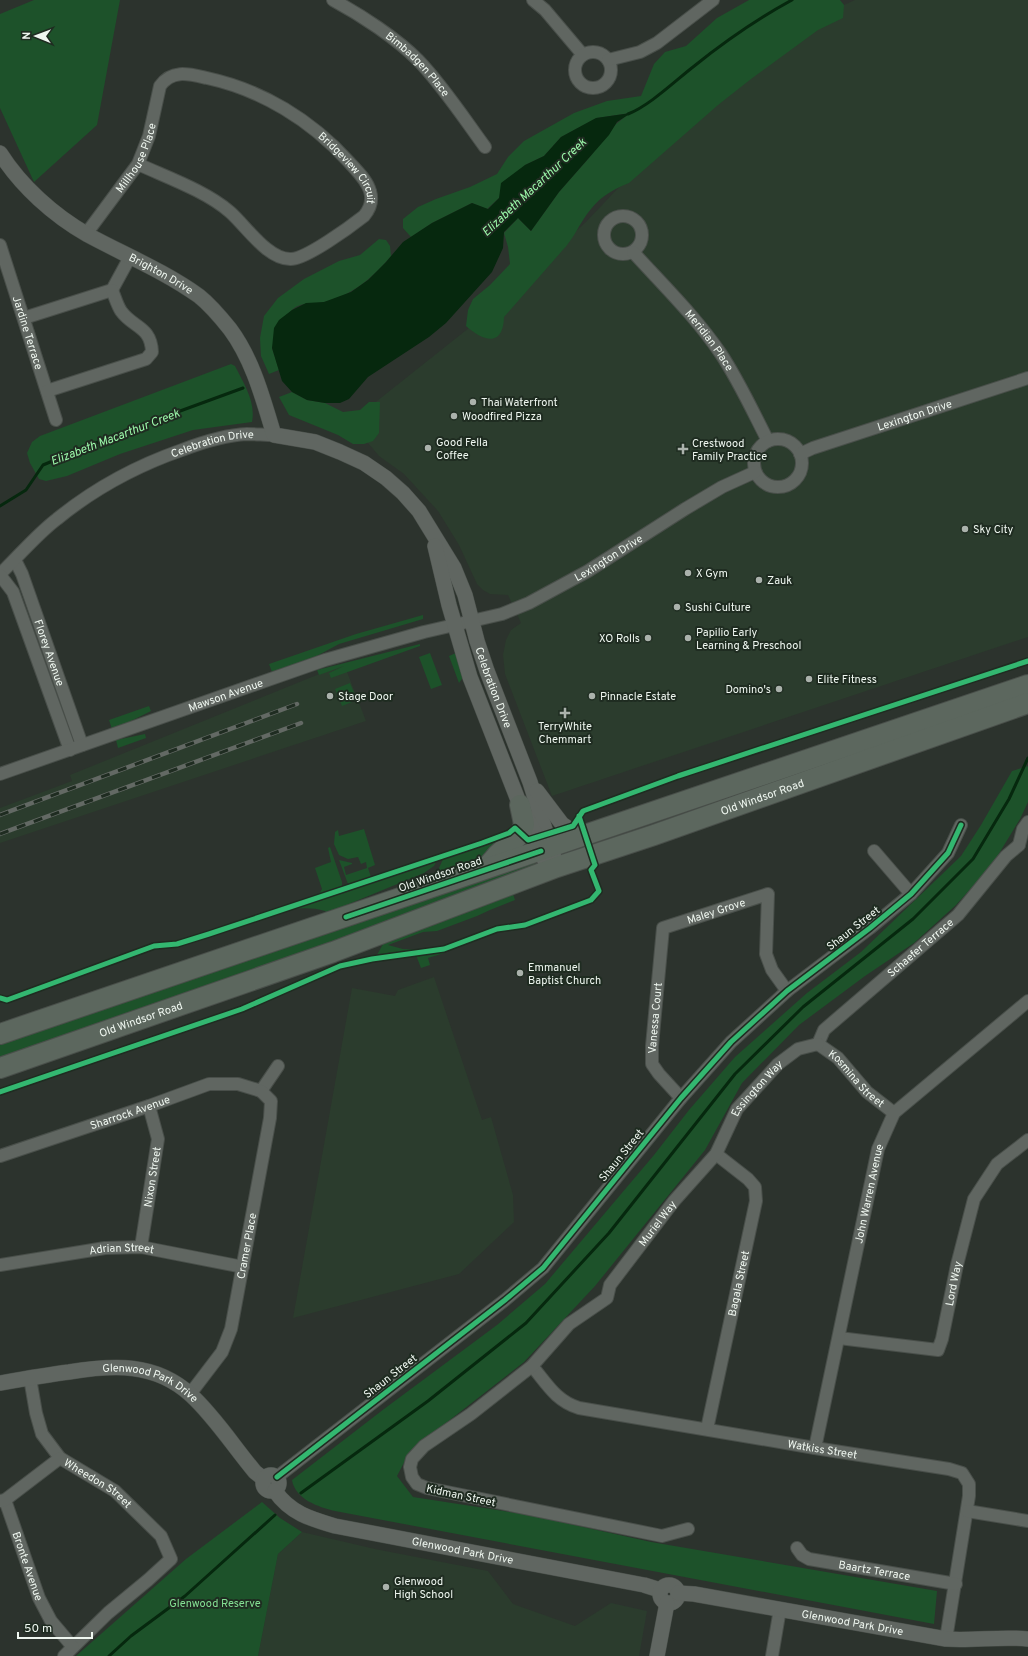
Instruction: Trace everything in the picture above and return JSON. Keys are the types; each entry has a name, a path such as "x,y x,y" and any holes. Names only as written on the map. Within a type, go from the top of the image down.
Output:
{"highway":[{"name":"Old Windsor Road","path":"0,1034 1028,685"},
{"name":"Old Windsor Road","path":"0,1068 333,952 553,869 654,835 1028,703"},
{"path":"485,870 498,854 521,834 524,824 520,804"}],"street":[{"name":"Bimbadgen Place","path":"333,0 356,13 417,59 446,93 485,147"},
{"path":"533,0 545,10 583,55"},
{"path":"608,60 640,52 657,43 713,0"},
{"path":"597,52 608,60 611,68 608,80 598,87 590,87 579,80 576,73 576,65 583,55 597,52"},
{"name":"Bridgeview Circuit","path":"138,164 214,200 230,212 271,253 282,259 296,259 317,247 364,216 370,207 370,190 353,167 327,140 295,115 266,98 234,86 187,74 171,76"},
{"name":"Millhouse Place","path":"86,234 138,164 149,136 158,90 164,81 171,76"},
{"name":"Brighton Drive","path":"0,153 16,175 44,204 86,234 157,269 200,297 230,330 245,353 257,382 274,435"},
{"name":"Jardine Terrace","path":"0,245 56,420"},
{"name":"Meridian Place","path":"633,252 694,320 721,354 737,380 768,440"},
{"path":"24,318 112,290 130,257"},
{"path":"47,391 146,358 152,352 152,343 140,326 121,311 112,290"},
{"name":"Lexington Drive","path":"800,454 814,448 1028,378"},
{"name":"Celebration Drive","path":"0,574 56,520 83,499 111,481 156,459 199,444 223,437 246,434 274,435 315,442 364,463 386,478 403,493 419,511 454,568 465,595 477,641 489,677 530,782 546,849"},
{"path":"776,438 791,442 800,454 801,466 798,475 794,481 788,485 780,487 771,486 763,482 755,472 754,459 756,451 761,444 768,440 776,438"},
{"name":"Lexington Drive","path":"454,625 502,614 548,594 588,571 685,508 722,487 755,472"},
{"name":"Celebration Drive","path":"432,531 454,625 470,677 520,804 546,849"},
{"name":"Florey Avenue","path":"15,560 22,574 82,745"},
{"name":"Florey Avenue","path":"0,574 13,592 70,750"},
{"name":"Mawson Avenue","path":"0,774 325,660 454,625"},
{"path":"530,782 562,824 572,832 582,836"},
{"path":"1024,848 1023,829 1028,822"},
{"name":"Shaun Street","path":"272,1482 505,1300 543,1268 681,1098 731,1042 787,991 870,928 911,894 948,853 960,825"},
{"name":"Schaefer Terrace","path":"818,1044 824,1030 958,916 1006,856 1024,848"},
{"path":"546,849 553,869"},
{"path":"874,851 911,894"},
{"name":"Maley Grove","path":"663,928 768,894 766,954 772,970 787,991"},
{"name":"Vanessa Court","path":"663,928 652,1046 652,1064 681,1098"},
{"name":"John Warren Avenue","path":"815,1448 878,1149 894,1114 1028,1001"},
{"name":"Kosmina Street","path":"818,1044 838,1058 866,1092 894,1114"},
{"name":"Essington Way","path":"716,1154 737,1109 778,1064 798,1049 818,1044"},
{"path":"261,1090 278,1066"},
{"name":"Sharrock Avenue","path":"0,1156 149,1106 209,1084 238,1084 261,1090"},
{"name":"Cramer Place","path":"190,1394 222,1352 231,1329 270,1118 271,1102 261,1090"},
{"name":"Nixon Street","path":"140,1247 158,1139 149,1106"},
{"name":"Lord Way","path":"839,1338 938,1350 942,1339 957,1265 974,1199 997,1164 1028,1140"},
{"name":"Muriel Way","path":"607,1298 610,1285 674,1201 716,1154"},
{"name":"Bagala Street","path":"707,1429 756,1201 755,1187 748,1179 716,1154"},
{"name":"Adrian Street","path":"0,1265 105,1248 140,1247 243,1267"},
{"name":"Kidman Street","path":"607,1298 569,1324 532,1366 471,1414 424,1446 412,1459 410,1466 412,1477 417,1484 427,1488 662,1536 688,1530"},
{"name":"Watkiss Street","path":"532,1366 559,1398 568,1404 579,1408 950,1469 962,1473 969,1484 967,1511 946,1639"},
{"name":"Glenwood Park Drive","path":"0,1383 101,1367 135,1368 161,1376 173,1382 190,1394 208,1413 255,1472 272,1482 284,1502 293,1510 314,1520 335,1526 644,1585 668,1595 694,1594 946,1639 972,1640 1013,1637 1028,1639"},
{"name":"Wheedon Street","path":"30,1378 36,1413 42,1434 60,1458 115,1491 161,1536 171,1559 148,1580 108,1612 73,1647"},
{"path":"2,1501 60,1458"},
{"name":"Bronte Avenue","path":"2,1501 39,1598 51,1621 73,1647"},
{"path":"967,1511 1028,1521"},
{"name":"Baartz Terrace","path":"797,1548 802,1555 809,1559 956,1584"},
{"path":"657,1656 668,1595"},
{"path":"772,1656 780,1610"},
{"path":"64,1656 73,1647"}],"shaded area":[{"path":"855,0 1028,0 1028,637 552,796 505,674 503,655 506,640 511,630 521,623 508,595 490,594 477,584 459,545 438,511 404,474 379,456 352,424 377,401 484,316 586,222 660,144 844,5"},
{"path":"344,664 366,721 0,843 0,808 72,781 70,775"},
{"path":"434,977 482,1120 491,1117 513,1195 514,1222 459,1274 293,1318 352,988 395,996 398,990"},
{"name":"Glenwood High School","path":"302,1532 375,1549 488,1571 513,1604 575,1626 611,1603 647,1611 639,1656 258,1656 278,1554"}],"green space":[{"path":"34,0 120,0 97,125 34,182 0,108 0,14"},
{"path":"749,0 840,0 844,5 843,18 818,30 751,79 718,105 629,183 613,190 599,200 587,214 566,247 504,317 503,327 500,334 491,339 485,338 466,326 468,310 473,299 490,285 510,264 508,247 504,233 518,218 531,231 559,192 616,124 630,113 597,118 561,137 544,156 525,165 499,198 487,209 472,203 432,223 411,237 403,228 403,219 418,207 470,187 497,174 508,157 524,141 574,113 607,101 641,96 654,64 665,52 686,46 717,18"},
{"path":"379,239 386,240 390,246 391,256 370,278 343,296 320,303 299,305 290,312 272,348 279,370 269,374 261,356 260,338 264,316 278,298 304,279 339,261 360,255"},
{"path":"231,364 235,366 251,400 253,415 252,422 193,430 120,454 67,476 46,481 39,479 30,463 27,453 32,442 40,436"},
{"path":"292,392 307,400 325,403 343,412 360,410 369,402 380,402 379,433 373,441 364,444 353,444 338,435 289,415 279,397"},
{"path":"423,615 423,619 339,644 313,658 272,672 269,664 356,634"},
{"path":"420,644 420,646 331,678 329,673 344,666 319,675 317,670"},
{"path":"430,653 442,685 431,689 419,657"},
{"path":"456,653 464,676 459,683 449,656"},
{"path":"350,683 357,700 342,706 335,689"},
{"path":"149,706 151,711 112,729 109,720"},
{"path":"145,734 146,738 118,748 116,740"},
{"path":"1028,766 1028,802 1020,819 992,865 956,905 914,943 865,976 799,1025 742,1083 705,1150 595,1286 524,1362 410,1451 397,1476 413,1497 529,1515 651,1542 937,1591 934,1624 335,1511 322,1507 302,1497 294,1487 292,1480 497,1325 545,1284 654,1155 689,1110 735,1057 807,993 861,952 961,856 981,825 1012,771"},
{"path":"364,829 375,865 368,868 371,877 348,884 339,860 352,863 344,867 346,875 367,868 366,862 361,864 358,857 348,859 339,855 334,844 335,832 338,830 339,836"},
{"path":"500,840 487,855 440,871 439,868 444,857"},
{"path":"330,847 342,886 319,894 322,889 315,868 331,862 328,848"},
{"path":"437,860 434,866 424,873 327,913 325,911 309,908 281,911"},
{"path":"534,860 535,864 521,875 0,1062 0,1044"},
{"path":"513,894 515,900 477,916 437,931 423,932 388,945 403,949 424,950 377,955 383,944"},
{"path":"443,951 444,953 428,958 430,965 421,968 416,955"},
{"name":"Glenwood Reserve","path":"262,1502 280,1518 302,1532 278,1554 258,1656 76,1656 186,1559"}],"water":[{"path":"631,113 617,122 609,135 559,192 531,231 518,218 504,232 503,248 492,272 446,323 429,337 368,377 349,399 340,403 325,403 307,400 292,392 282,381 272,348 274,328 279,320 292,310 306,303 324,302 351,292 368,280 403,242 432,223 472,203 488,209 499,198 501,183 525,165 544,156 561,137 596,118"}],"waterway":[{"name":"Elizabeth Macarthur Creek","path":"628,114 653,99 741,31 792,0"},
{"name":"Elizabeth Macarthur Creek","path":"0,506 26,490 43,465 120,433 243,388"},
{"path":"301,1493 428,1401 526,1323 609,1233 735,1074 803,1007 913,919 973,859 1009,799 1028,758"},
{"path":"109,1656 131,1636 185,1596 275,1515"}],"railway":[{"path":"0,815 297,704"},
{"path":"0,834 301,723"}],"cycle path":[{"path":"0,998 7,1000 154,946 177,944 209,934 482,843 509,833 515,828 528,840 573,826 583,811 678,776 1028,661"},
{"path":"0,1092 242,1009 340,966 372,959 444,949 497,929 525,925 591,900 599,891 591,870 595,865 579,816"},
{"path":"277,1477 505,1300 543,1268 681,1098 731,1042 787,991 870,928 911,894 948,853 961,825"},
{"path":"346,917 541,851"}],"place":[{"name":"Thai Waterfront","path":"473,402"},
{"name":"Woodfired Pizza","path":"454,416"},
{"name":"Good Fella Coffee","path":"428,448"},
{"name":"Crestwood Family Practice","path":"683,449"},
{"name":"Sky City","path":"965,529"},
{"name":"X Gym","path":"688,573"},
{"name":"Zauk","path":"759,580"},
{"name":"Sushi Culture","path":"677,607"},
{"name":"XO Rolls","path":"648,638"},
{"name":"Papilio Early Learning & Preschool","path":"688,638"},
{"name":"Elite Fitness","path":"809,679"},
{"name":"Domino's","path":"779,689"},
{"name":"Stage Door","path":"330,696"},
{"name":"Pinnacle Estate","path":"592,696"},
{"name":"TerryWhite Chemmart","path":"565,713"},
{"name":"Emmanuel Baptist Church","path":"520,973"},
{"name":"Glenwood High School","path":"386,1587"}]}
